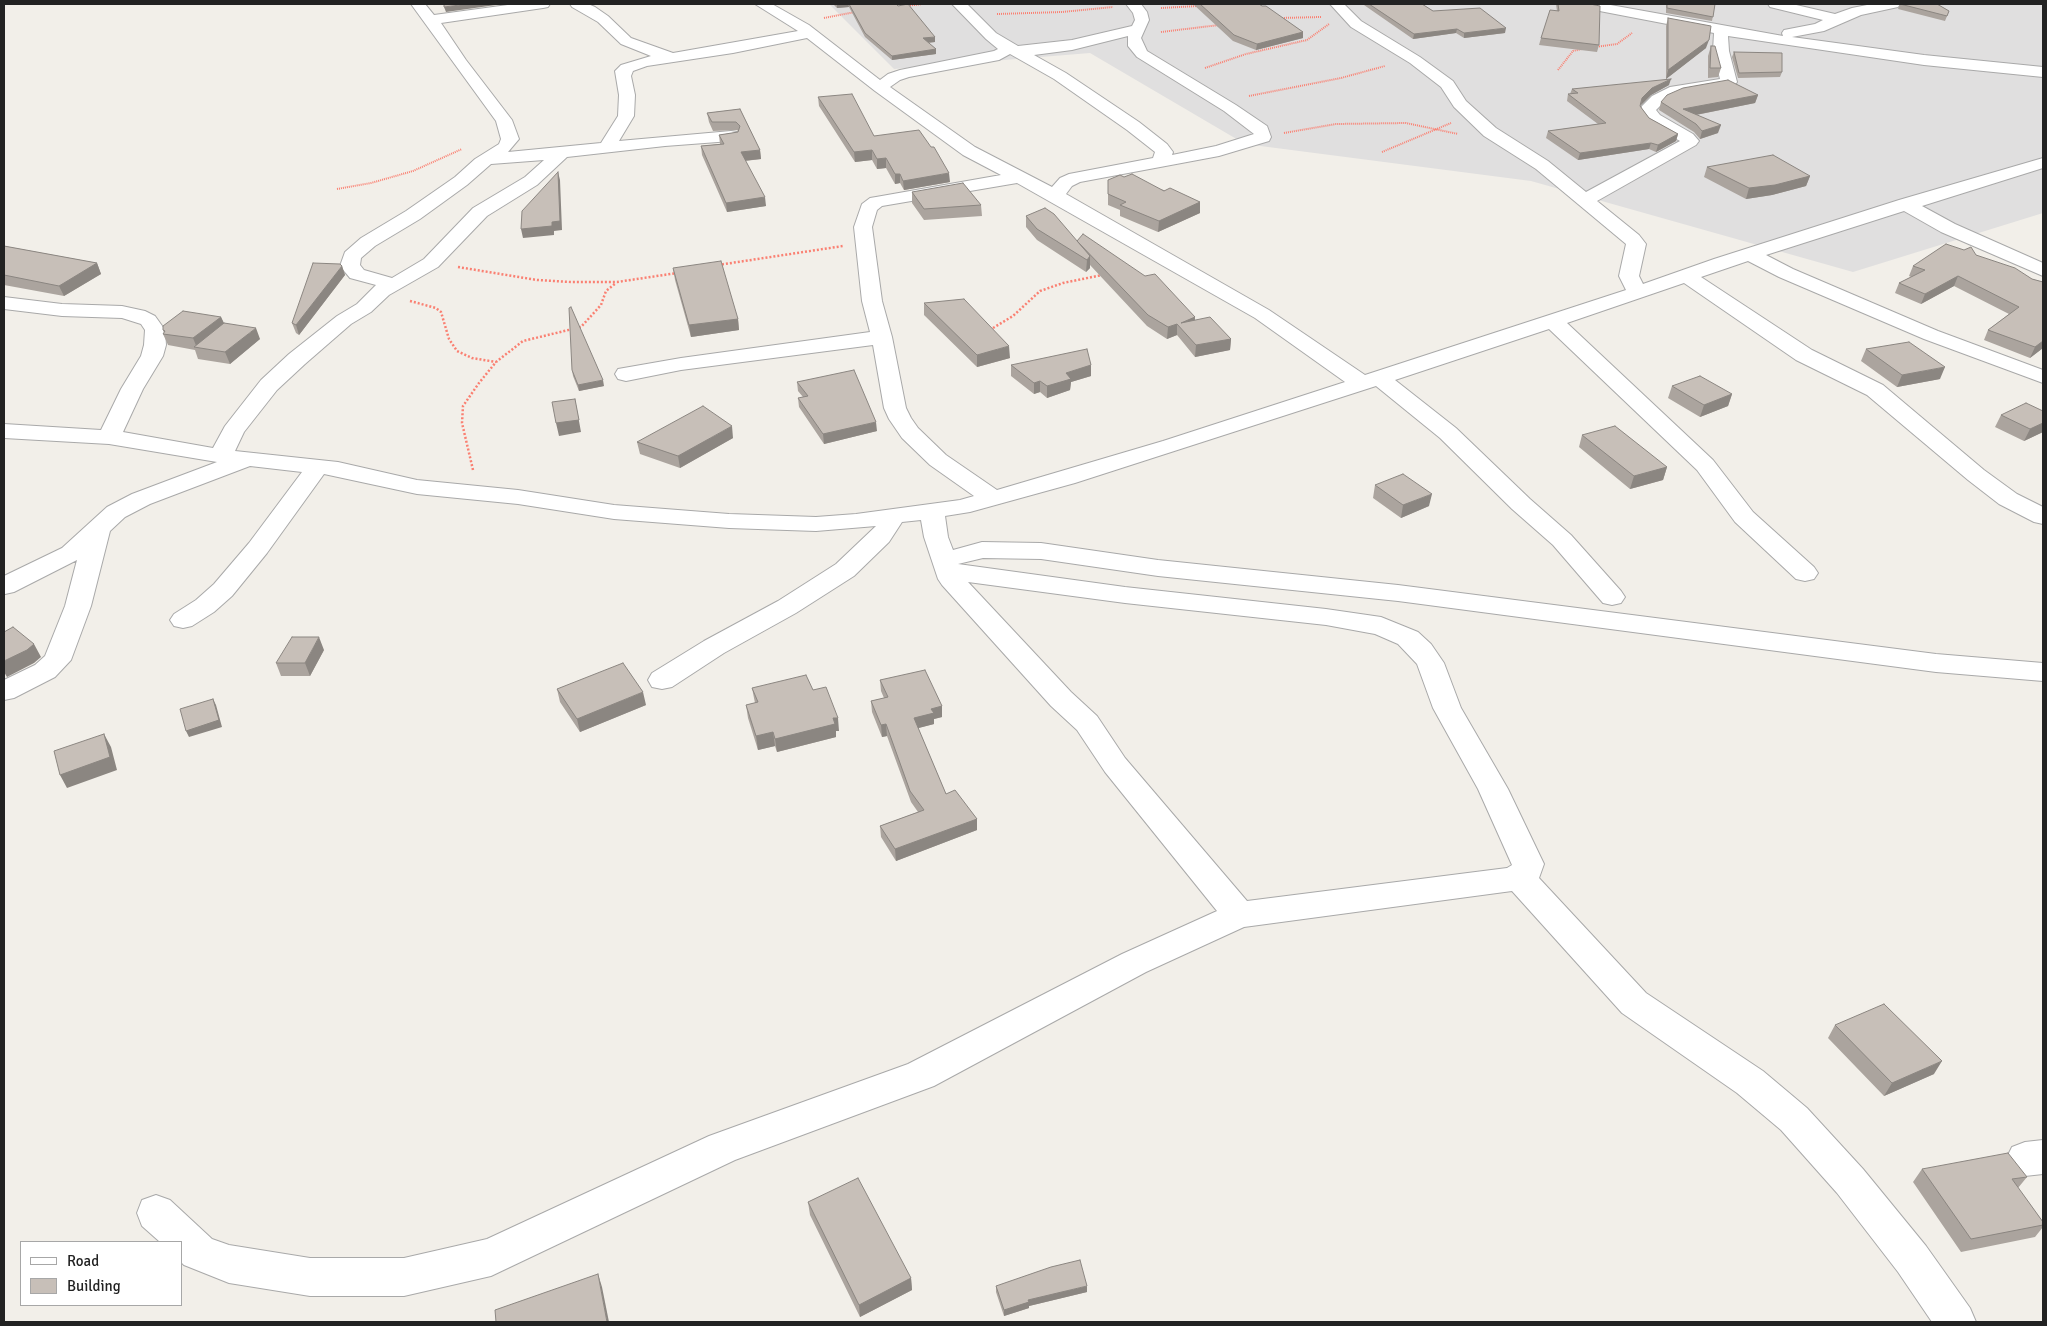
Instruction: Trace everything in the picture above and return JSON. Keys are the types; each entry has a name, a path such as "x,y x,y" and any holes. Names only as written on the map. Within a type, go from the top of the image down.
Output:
{"street":[{"path":"383,292 388,284 357,274 350,266 352,256 368,242 414,215 461,181 505,147 510,139 508,128 496,109 418,4"},
{"path":"431,20 536,4"},
{"path":"577,4 590,10 602,19 626,41 671,57"},
{"path":"762,4 803,29 969,151 1055,196 1262,314 1370,380 1448,433 1521,504 1562,540 1612,597"},
{"path":"1584,4 1753,36 1924,60 2043,72"},
{"path":"1774,4 1836,19"},
{"path":"1753,36 1819,28 1858,11 1893,4"},
{"path":"1055,196 1066,182 1075,178 1219,151 1263,137 1260,130 1219,101 1142,54 1136,46 1134,38 1142,20 1135,6"},
{"path":"964,8 982,28 1011,48 1060,76 1133,126 1161,148 1164,152 1160,162"},
{"path":"1337,12 1346,15 1356,24 1415,60 1447,84 1452,94 1470,115 1490,132 1542,165 1632,239 1636,244 1629,276 1637,293"},
{"path":"606,147 626,116 628,105 623,71 634,65 671,57 733,48 803,29"},
{"path":"1585,200 1690,141 1654,119 1648,113 1648,109 1658,99 1676,90 1729,82 1721,51 1720,36 1722,29"},
{"path":"880,87 894,77 906,73 999,55 1011,48 1039,50 1136,32"},
{"path":"488,159 731,136"},
{"path":"221,456 233,431 269,385 344,320 364,308 383,292 431,263 476,215 531,182 563,152"},
{"path":"4,431 109,437 221,456 338,468 417,487 478,493 614,512 816,524 932,511 961,507 1171,446 1553,321 1749,254 1905,204 2043,163"},
{"path":"993,498 938,460 910,433 900,419 895,408 882,337 872,301 863,227 868,208 876,202 1020,178"},
{"path":"1905,204 1948,228 2043,270"},
{"path":"1749,254 1786,273 1913,328 2043,377"},
{"path":"1686,276 1804,355 1875,390 1976,476 2008,499 2043,517"},
{"path":"4,303 62,310 122,312 148,320 155,330 155,344 152,356 132,389 109,437"},
{"path":"1553,321 1705,466 1744,517 1805,573"},
{"path":"626,374 681,364 882,337"},
{"path":"129,505 128,500 131,493 172,462 178,448"},
{"path":"5,586 71,553 116,512 129,505 198,476 251,458"},
{"path":"183,620 205,606 223,590 258,548 318,466"},
{"path":"932,511 936,537 951,579 1061,699 1087,723 1115,766 1239,915"},
{"path":"662,680 714,647 787,607 845,570 880,537 888,527 891,516"},
{"path":"4,691 45,671 57,660 87,576 89,558 98,528"},
{"path":"946,566 982,550 1041,551 1158,568 1398,593 1936,664 2043,672"},
{"path":"156,1213 198,1252 230,1264 310,1277 404,1277 491,1257 722,1148 921,1075 1134,963 1239,915 1519,877 1527,871 1528,864 1524,854 1493,789 1447,708 1430,664 1421,650 1408,638 1381,626 1326,617 1125,595 946,566"},
{"path":"1519,877 1634,1003 1750,1082 1794,1118 1856,1188 1912,1259 1956,1322"}],"path":[{"path":"904,7 922,4"},
{"path":"964,8 979,14 1055,12 1105,7 1197,6"},
{"path":"803,29 856,12"},
{"path":"1178,75 1212,67 1246,54 1307,40 1337,12"},
{"path":"1275,19 1337,12 1356,24"},
{"path":"1558,70 1573,51 1617,44 1627,35 1649,26 1652,20 1660,17"},
{"path":"1136,32 1225,25"},
{"path":"1219,101 1312,84 1378,67 1415,60"},
{"path":"1382,152 1470,115"},
{"path":"1263,137 1321,126 1355,124 1406,123 1438,129"},
{"path":"337,189 382,180 430,165 508,128"},
{"path":"717,265 866,243"},
{"path":"431,263 537,280 617,282 683,272"},
{"path":"993,328 1014,316 1040,291 1063,283 1104,275"},
{"path":"478,493 462,423 463,406 496,362 522,341 581,327 601,305 606,291 617,282"},
{"path":"383,292 436,308 441,312 449,339 457,350 472,358 496,362"}],"shaded area":[{"path":"829,4 2043,4 2043,213 1853,272 1531,181 1245,144 1090,53 894,69"}],"building":[{"path":"444,4 468,4 444,7"},
{"path":"849,4 896,4 898,6 908,4 935,37 923,38 936,49 892,56 865,33"},
{"path":"1200,4 1259,4 1266,6 1303,32 1257,44 1234,35"},
{"path":"1369,4 1422,4 1433,11 1480,8 1506,28 1464,33 1457,29 1414,34"},
{"path":"1558,4 1590,4 1600,6 1599,45 1541,38 1550,10 1559,11"},
{"path":"1667,4 1715,4 1713,17 1667,8"},
{"path":"1900,4 1937,4 1949,11 1947,16"},
{"path":"1668,18 1711,26 1709,40 1668,70"},
{"path":"1711,46 1715,46 1721,68 1710,68"},
{"path":"1734,52 1782,53 1782,72 1739,73"},
{"path":"1671,79 1652,88 1642,98 1640,106 1649,118 1678,134 1658,145 1651,143 1580,153 1548,131 1606,123 1568,94 1578,93 1572,89"},
{"path":"1728,80 1758,95 1683,109 1721,125 1702,131 1696,124 1661,102 1667,95 1683,88"},
{"path":"852,94 874,136 919,130 931,147 934,147 949,173 903,181 900,174 895,174 886,158 877,159 872,150 854,152 818,97"},
{"path":"740,109 760,150 741,152 765,197 726,203 701,146 724,144 719,135 738,132 740,126 736,122 712,122 707,113"},
{"path":"1773,155 1810,176 1775,185 1749,188 1707,167"},
{"path":"558,172 560,221 552,222 552,226 521,229 522,211"},
{"path":"1132,174 1164,191 1170,188 1200,202 1159,221 1120,205 1126,202 1108,194 1108,180 1120,175 1124,177"},
{"path":"963,183 981,205 924,209 912,192"},
{"path":"1045,208 1054,214 1090,256 1087,260 1037,229 1026,216"},
{"path":"1083,234 1145,276 1155,274 1195,317 1181,323 1210,317 1231,339 1196,345 1177,324 1168,327 1148,315 1077,241"},
{"path":"1946,244 1964,250 1971,247 1976,255 2015,268 2032,279 2043,282 2043,341 2035,347 1988,330 2019,307 1958,276 1925,294 1899,283 1925,270 1913,266"},
{"path":"4,246 97,263 59,286 4,275"},
{"path":"721,261 738,319 689,325 673,268"},
{"path":"313,263 340,264 342,266 296,325 292,323"},
{"path":"964,299 1009,346 977,355 924,303"},
{"path":"571,307 603,380 578,385 572,370 569,308"},
{"path":"183,311 221,317 193,338 163,334 165,331 163,326"},
{"path":"224,323 256,328 225,352 194,347"},
{"path":"1909,342 1945,367 1902,375 1866,349"},
{"path":"1087,349 1091,365 1066,373 1071,379 1047,386 1040,381 1034,383 1011,365"},
{"path":"854,370 876,422 823,434 798,398 808,396 797,382"},
{"path":"1700,376 1732,394 1704,405 1672,386"},
{"path":"575,399 579,420 556,423 552,402"},
{"path":"2026,403 2043,411 2043,423 2030,429 2001,415"},
{"path":"703,406 732,426 678,456 637,442"},
{"path":"1615,426 1667,467 1634,476 1582,435"},
{"path":"1403,474 1432,494 1403,505 1375,485"},
{"path":"13,627 34,644 27,650 4,661 4,632"},
{"path":"292,637 319,637 305,663 276,663"},
{"path":"623,663 643,692 577,719 557,689"},
{"path":"925,670 942,706 931,709 934,713 914,718 946,794 955,790 977,819 895,849 880,826 924,810 910,791 886,724 881,725 871,701 888,697 880,680"},
{"path":"806,675 813,690 826,687 838,718 833,718 835,724 775,739 773,732 756,736 746,705 758,702 752,688"},
{"path":"213,699 219,720 186,731 180,709"},
{"path":"104,734 110,757 60,775 54,751"},
{"path":"1884,1004 1942,1061 1892,1083 1835,1025"},
{"path":"2008,1153 2027,1177 2012,1179 2043,1222 2043,1225 1971,1239 1922,1169"},
{"path":"858,1178 911,1278 859,1305 808,1202"},
{"path":"1080,1260 1087,1286 1028,1300 1029,1302 1004,1310 996,1286 1051,1267"},
{"path":"598,1274 607,1322 496,1322 495,1310"}]}
